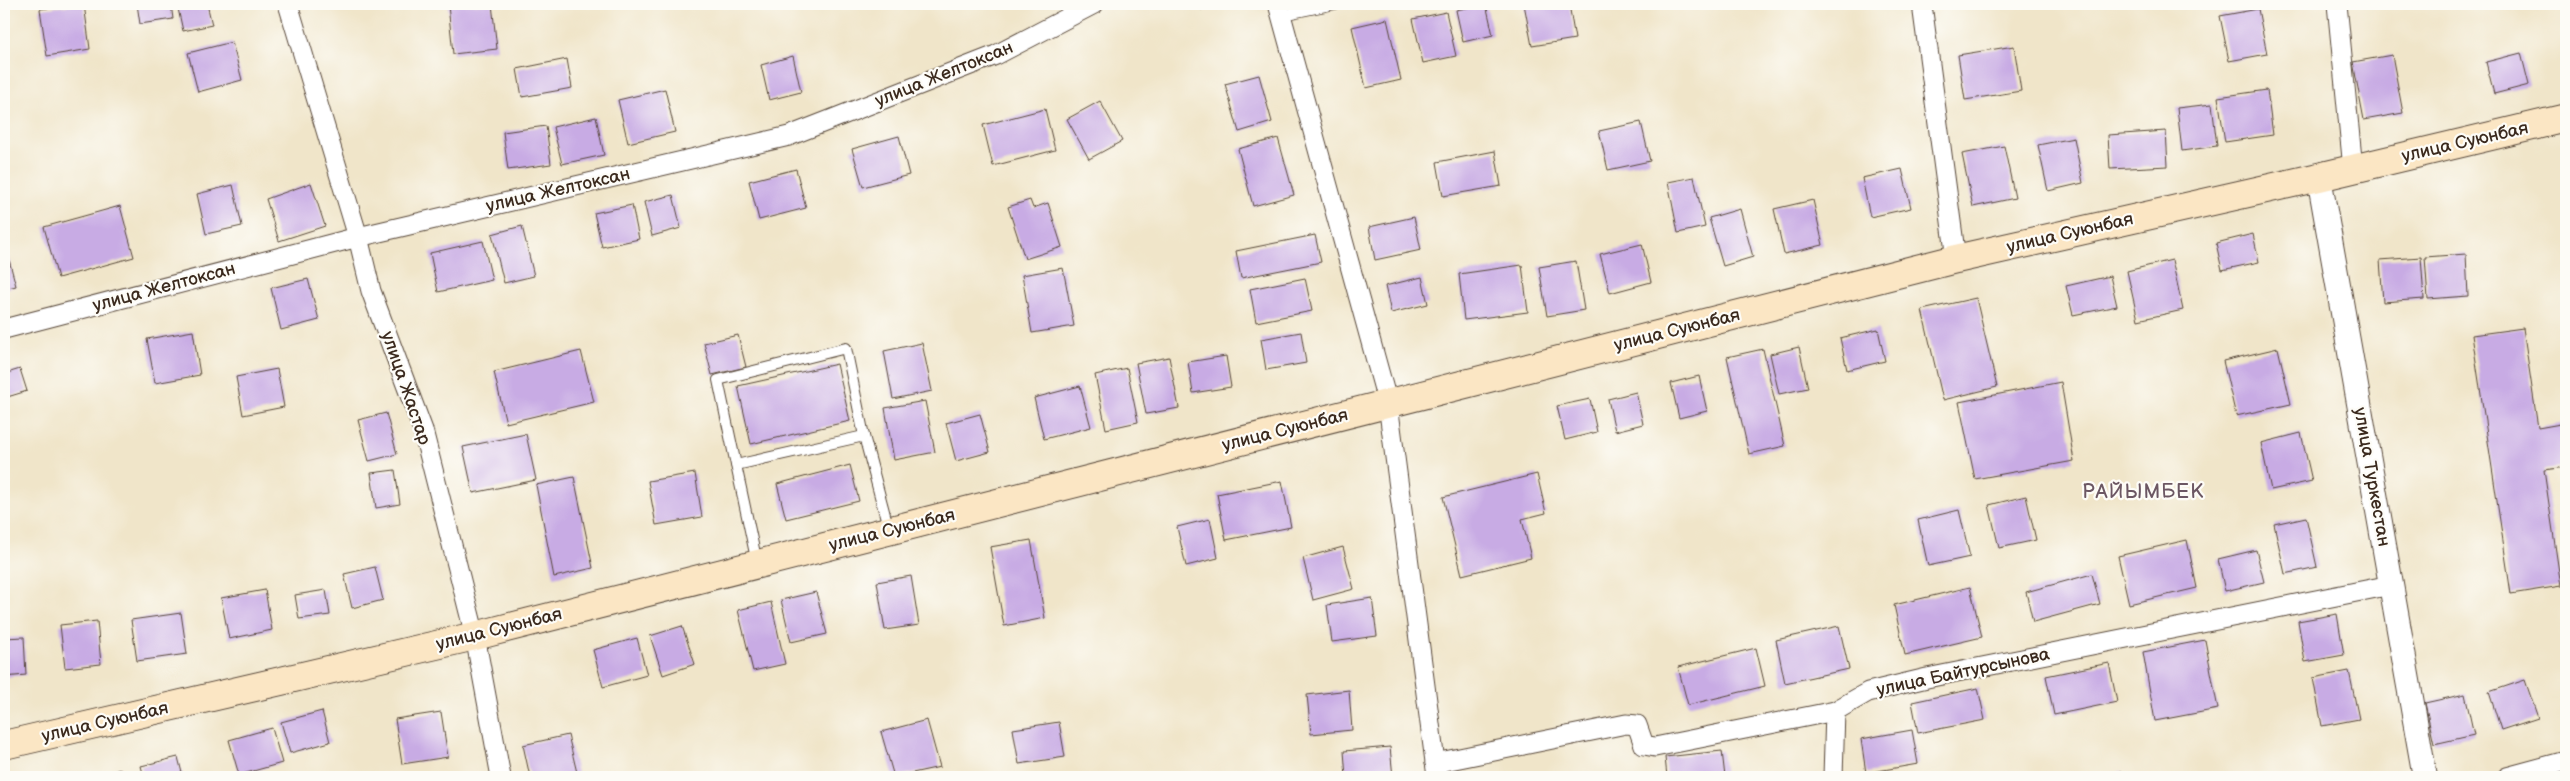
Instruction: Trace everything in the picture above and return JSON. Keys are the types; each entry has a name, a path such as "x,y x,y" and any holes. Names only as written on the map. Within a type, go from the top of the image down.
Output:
{"main road":[{"name":"улица Суюнбая","path":"4,745 476,636 1956,258 2319,177 2566,118"}],"street":[{"name":"улица Жастар","path":"288,4 358,237 371,291 423,430 476,636 501,777"},
{"name":"улица Желтоксан","path":"4,329 358,237 789,136 996,55 1094,4"},
{"path":"2337,4 2353,169"},
{"path":"1280,10 1388,404 1436,770"},
{"path":"1923,12 1956,258"},
{"name":"улица Туркестан","path":"2319,177 2425,777"},
{"name":"улица Байтурсынова","path":"1436,770 1626,724 1637,725 1644,744 1655,747 1835,711 1868,692 1927,678 2391,585"},
{"path":"1833,777 1835,711"},
{"path":"2507,777 2566,761"}],"lane":[{"path":"1280,10 1335,4"},
{"path":"757,564 718,380 846,348 864,436 890,530"},
{"path":"736,465 864,436"}],"building":[{"path":"84,4 90,49 47,56 40,9"},
{"path":"137,4 171,4 173,19 140,24"},
{"path":"177,4 207,4 212,25 183,31"},
{"path":"492,4 497,49 453,54 448,5"},
{"path":"1198,4 1212,4 1201,10"},
{"path":"1486,4 1493,35 1463,42 1456,10"},
{"path":"1524,4 1569,4 1575,39 1532,46"},
{"path":"1633,4 1651,4 1651,5 1634,8"},
{"path":"2258,9 2267,54 2229,61 2220,16"},
{"path":"1446,12 1456,56 1423,63 1413,19"},
{"path":"1387,19 1401,80 1366,88 1352,27"},
{"path":"232,42 242,80 198,92 188,53"},
{"path":"2014,46 2021,91 1965,100 1958,55"},
{"path":"2521,53 2529,85 2494,94 2486,62"},
{"path":"2392,55 2403,113 2364,120 2353,62"},
{"path":"793,56 801,92 769,100 761,65"},
{"path":"567,59 572,88 522,97 517,69"},
{"path":"1259,75 1272,122 1239,132 1225,84"},
{"path":"665,89 675,132 628,143 618,100"},
{"path":"2267,90 2273,135 2225,142 2218,97"},
{"path":"1100,101 1122,141 1089,159 1067,119"},
{"path":"2212,104 2217,146 2182,151 2177,108"},
{"path":"1045,109 1055,150 993,166 983,125"},
{"path":"596,117 604,155 562,164 553,127"},
{"path":"1641,122 1650,161 1608,170 1599,131"},
{"path":"546,126 551,164 508,170 503,132"},
{"path":"2166,131 2168,166 2110,169 2108,135"},
{"path":"899,136 909,175 863,187 852,149"},
{"path":"1278,138 1294,195 1253,206 1238,149"},
{"path":"2074,138 2083,183 2048,191 2038,145"},
{"path":"2004,146 2015,198 1973,207 1962,154"},
{"path":"1495,151 1501,186 1443,196 1437,162"},
{"path":"796,169 806,208 759,220 749,181"},
{"path":"1902,169 1911,208 1870,217 1862,178"},
{"path":"1694,177 1705,227 1678,233 1668,182"},
{"path":"311,183 325,226 279,241 266,199"},
{"path":"233,185 242,226 206,234 197,194"},
{"path":"673,195 681,228 652,236 644,202"},
{"path":"1030,200 1033,208 1048,203 1062,247 1025,259 1008,207"},
{"path":"1813,200 1823,245 1784,254 1774,209"},
{"path":"632,205 639,239 602,247 594,213"},
{"path":"120,206 134,257 58,278 44,227"},
{"path":"1740,209 1753,257 1723,266 1709,218"},
{"path":"1414,217 1421,250 1375,260 1369,227"},
{"path":"522,226 534,276 504,283 492,234"},
{"path":"2253,234 2259,262 2222,270 2216,243"},
{"path":"1315,235 1321,262 1241,278 1236,251"},
{"path":"4,241 16,286 4,289"},
{"path":"483,241 492,280 438,292 430,253"},
{"path":"1642,244 1651,282 1610,293 1600,254"},
{"path":"2466,254 2468,296 2428,299 2425,257"},
{"path":"2421,257 2424,299 2383,302 2380,260"},
{"path":"2172,260 2183,310 2138,320 2127,271"},
{"path":"1576,261 1584,310 1547,316 1539,267"},
{"path":"1522,265 1528,312 1464,320 1459,274"},
{"path":"1063,268 1074,326 1032,333 1022,275"},
{"path":"2110,276 2117,306 2073,315 2066,286"},
{"path":"1422,277 1428,304 1391,313 1385,286"},
{"path":"1305,278 1312,311 1256,322 1250,289"},
{"path":"308,279 319,320 281,330 271,288"},
{"path":"1976,298 1997,387 1943,400 1922,310"},
{"path":"2523,328 2538,428 2566,423 2566,467 2544,470 2561,586 2511,594 2472,335"},
{"path":"1878,329 1885,361 1847,370 1840,338"},
{"path":"193,331 200,375 155,383 147,339"},
{"path":"1301,332 1306,363 1266,370 1261,339"},
{"path":"738,335 746,367 712,375 704,343"},
{"path":"922,343 932,391 893,399 884,351"},
{"path":"1799,347 1808,388 1779,394 1770,354"},
{"path":"2278,348 2291,404 2236,416 2223,361"},
{"path":"1763,349 1785,446 1749,454 1727,357"},
{"path":"581,351 594,402 506,423 494,372"},
{"path":"1226,356 1231,387 1193,393 1188,362"},
{"path":"1169,357 1179,408 1146,414 1136,363"},
{"path":"837,364 850,421 751,444 738,386"},
{"path":"1127,368 1138,422 1106,429 1095,375"},
{"path":"20,369 27,391 4,398 4,374"},
{"path":"277,369 284,407 243,415 236,377"},
{"path":"1699,376 1707,411 1679,418 1671,383"},
{"path":"2061,382 2074,461 1975,479 1959,402"},
{"path":"1080,386 1091,427 1044,439 1034,398"},
{"path":"1636,392 1643,424 1615,431 1608,399"},
{"path":"1590,399 1597,432 1565,440 1557,406"},
{"path":"925,401 935,452 894,460 885,408"},
{"path":"386,413 397,454 369,461 358,420"},
{"path":"980,414 990,452 956,461 946,423"},
{"path":"2301,433 2312,481 2271,490 2261,443"},
{"path":"526,434 536,480 473,493 463,447"},
{"path":"850,465 859,501 786,519 777,484"},
{"path":"395,470 400,504 376,508 371,473"},
{"path":"695,473 702,517 656,525 648,481"},
{"path":"1537,474 1546,513 1522,519 1531,558 1462,575 1443,497"},
{"path":"574,477 593,568 554,577 536,485"},
{"path":"1282,481 1291,527 1226,540 1217,494"},
{"path":"2026,496 2036,540 1999,548 1989,505"},
{"path":"1959,510 1970,557 1928,566 1918,520"},
{"path":"2306,517 2317,567 2285,574 2274,524"},
{"path":"1210,519 1218,558 1186,566 1177,527"},
{"path":"1031,540 1045,618 1004,626 990,547"},
{"path":"2187,540 2197,588 2129,604 2118,556"},
{"path":"1343,547 1354,589 1313,600 1303,558"},
{"path":"2256,550 2264,582 2225,591 2218,559"},
{"path":"375,567 383,600 352,608 344,574"},
{"path":"2092,574 2100,604 2033,622 2026,592"},
{"path":"911,576 919,625 885,630 877,582"},
{"path":"1970,587 1982,637 1905,655 1894,605"},
{"path":"265,590 272,630 229,639 221,598"},
{"path":"326,590 330,615 299,619 295,595"},
{"path":"816,592 827,634 791,642 781,600"},
{"path":"1372,598 1377,636 1332,642 1327,605"},
{"path":"771,602 785,664 753,671 738,610"},
{"path":"181,613 187,654 137,661 131,620"},
{"path":"2337,614 2344,655 2305,662 2298,621"},
{"path":"97,621 101,664 65,668 60,625"},
{"path":"682,626 695,664 663,675 650,636"},
{"path":"1839,626 1849,669 1785,683 1776,640"},
{"path":"24,637 26,675 4,677 4,638"},
{"path":"637,638 647,675 603,687 593,650"},
{"path":"2205,640 2218,709 2155,721 2143,652"},
{"path":"1756,648 1765,686 1688,705 1678,667"},
{"path":"2109,663 2117,702 2054,715 2046,676"},
{"path":"2349,671 2359,719 2322,726 2313,678"},
{"path":"2525,680 2538,718 2501,730 2489,692"},
{"path":"1978,688 1985,720 1918,733 1912,702"},
{"path":"1349,690 1352,730 1311,734 1307,695"},
{"path":"2465,694 2474,735 2434,744 2425,703"},
{"path":"322,711 330,742 290,753 281,722"},
{"path":"441,712 448,757 402,764 395,719"},
{"path":"927,720 940,767 894,777 881,732"},
{"path":"1059,722 1065,757 1019,764 1013,729"},
{"path":"272,728 282,763 239,775 229,740"},
{"path":"1912,730 1918,764 1866,773 1861,739"},
{"path":"568,735 578,777 530,777 523,745"},
{"path":"1390,747 1393,777 1346,777 1344,751"},
{"path":"1722,751 1725,777 1667,777 1665,757"},
{"path":"178,757 183,777 144,777 141,766"},
{"path":"120,769 122,777 95,777"},
{"path":"2122,771 2123,777 2096,777 2096,776"}],"district":[{"name":"РАЙЫМБЕК","path":"2143,492"}]}
